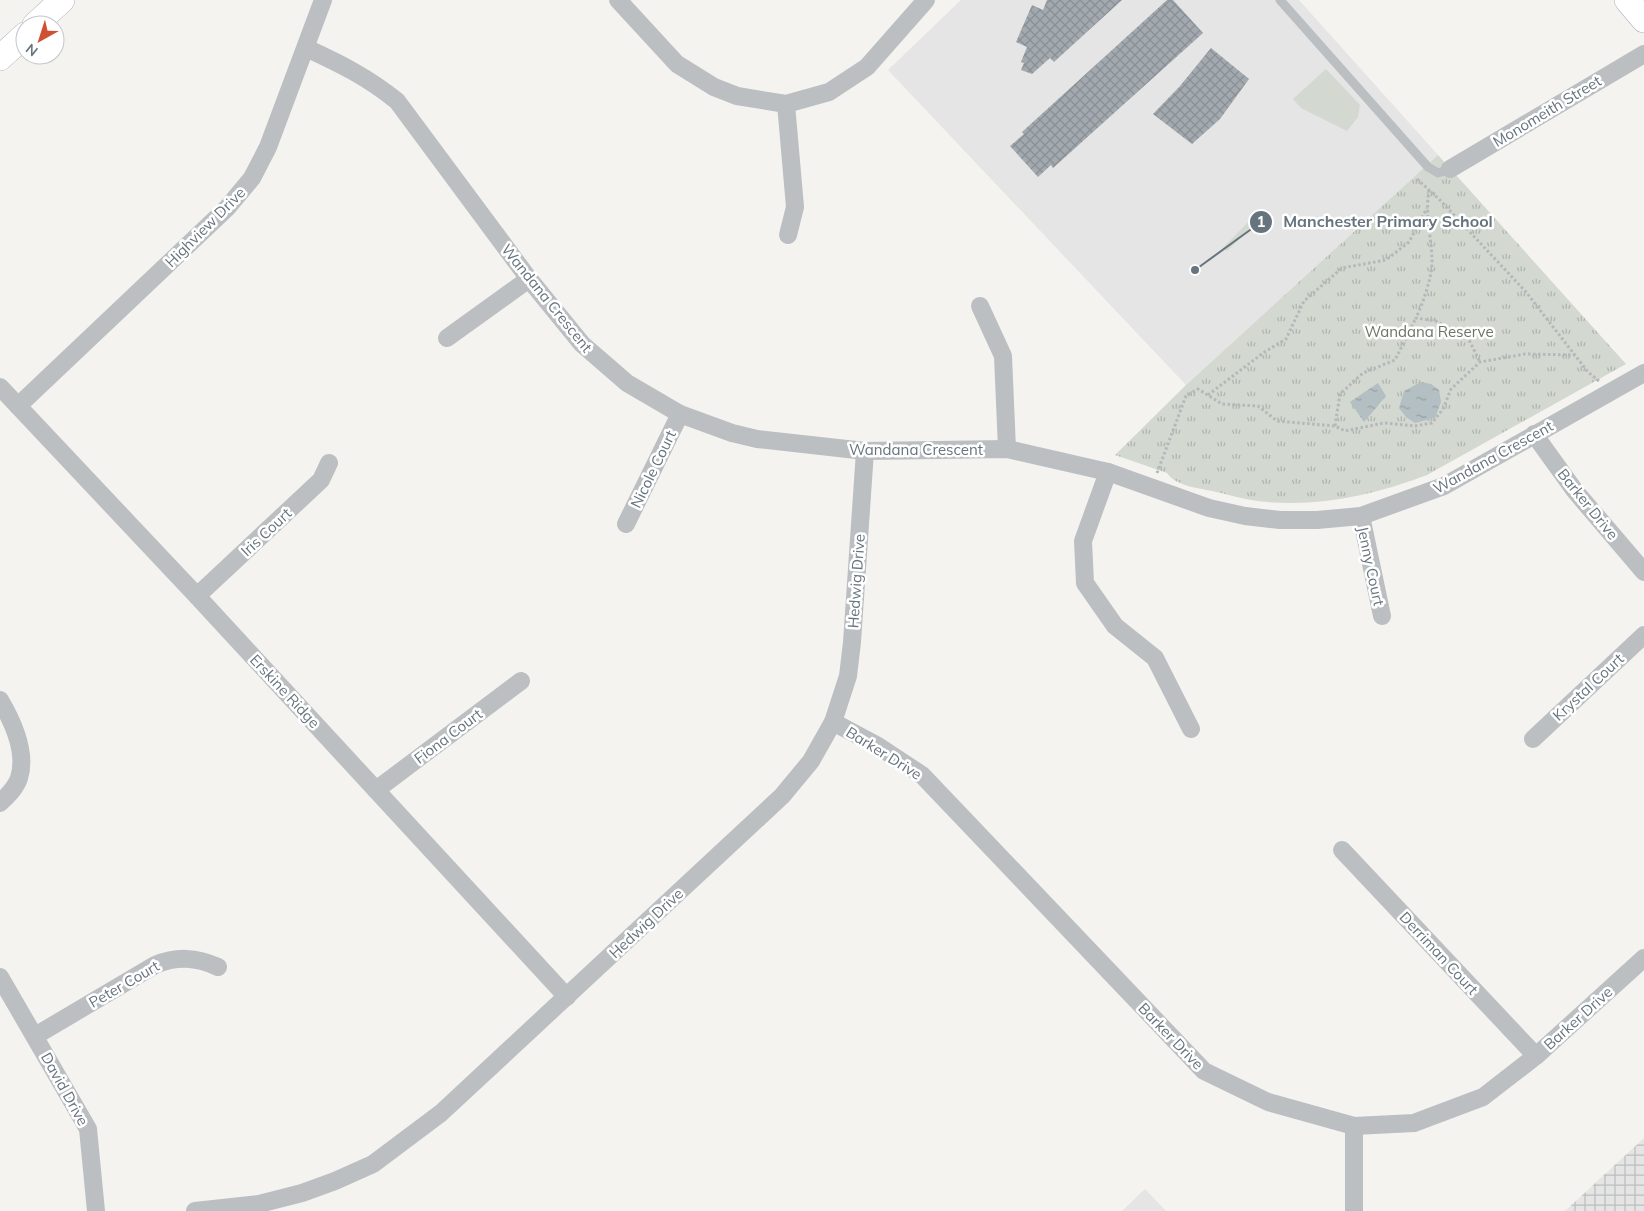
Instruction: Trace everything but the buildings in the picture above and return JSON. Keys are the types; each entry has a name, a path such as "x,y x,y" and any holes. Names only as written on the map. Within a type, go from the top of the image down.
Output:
{"main road":[{"path":"46,15 62,0"},
{"path":"1627,0 1644,20"},
{"path":"0,58 15,44"}],"street":[{"name":"Highview Drive","path":"18,406 227,208 252,178 268,147 323,0"},
{"path":"623,2 676,64 714,87 737,96 786,104 829,92 867,67 926,0"},
{"name":"Wandana Crescent","path":"306,48 350,68 374,83 396,101 529,279 582,344 627,383 680,414 732,433 757,439 866,451 1007,449 1108,472 1210,508 1245,516 1280,520 1317,520 1361,516 1444,486 1644,373"},
{"name":"Monomeith Street","path":"1450,169 1644,54"},
{"path":"786,104 795,207 788,235"},
{"path":"447,338 529,279"},
{"path":"980,306 1002,356 1007,449"},
{"name":"Erskine Ridge","path":"0,387 197,596 567,997"},
{"name":"Nicole Court","path":"626,524 680,414"},
{"name":"Barker Drive","path":"1534,434 1575,491 1644,572"},
{"name":"Hedwig Drive","path":"195,1211 259,1204 285,1198 335,1181 373,1164 441,1113 782,796 811,761 833,722 848,676 866,451"},
{"name":"Iris Court","path":"197,596 321,480 329,463"},
{"path":"1108,472 1083,541 1085,583 1115,626 1155,658 1191,729"},
{"name":"Jenny Court","path":"1361,516 1382,616"},
{"name":"Krystal Court","path":"1532,739 1644,635"},
{"name":"Fiona Court","path":"376,790 521,681"},
{"path":"0,700 12,722 22,766 18,780 0,803"},
{"name":"Barker Drive","path":"833,722 878,746 922,775 1204,1071 1268,1102 1354,1126 1414,1123 1483,1097 1536,1056 1644,958"},
{"name":"Derriman Court","path":"1342,850 1536,1056"},
{"name":"Peter Court","path":"35,1036 155,965 168,960 182,958 197,959 218,967"},
{"name":"David Drive","path":"0,977 88,1129 96,1211"},
{"path":"1354,1126 1354,1211"}],"lane":[{"path":"1280,0 1428,166 1438,173 1450,169"}],"path":[{"path":"1417,179 1526,292 1588,372 1610,392"},
{"path":"1335,426 1340,394 1363,373 1395,360 1424,300 1432,261 1426,208 1429,190"},
{"path":"1208,395 1263,353 1286,339 1304,301 1342,268 1386,260 1409,242 1426,208"},
{"path":"1416,318 1436,321 1468,338 1480,362"},
{"path":"1151,487 1186,396 1198,389 1222,404 1258,406 1277,421 1335,426 1345,431 1384,423 1416,426 1432,423 1443,409 1451,389 1480,362 1525,354 1575,355"}],"shaded area":[{"path":"961,0 1299,0 1438,155 1186,385 888,70"},
{"path":"1644,1138 1644,1211 1565,1211"},
{"path":"1145,1189 1166,1211 1122,1211"}],"green space":[{"path":"1326,69 1360,105 1358,117 1347,131 1301,108 1293,99"},
{"name":"Wandana Reserve","path":"1438,155 1626,364 1427,475 1386,489 1344,498 1301,503 1251,500 1188,486 1176,481 1167,473 1115,455 1186,385"},
{"path":"1256,214 1260,218 1227,251 1223,248"}],"water":[{"path":"1421,382 1431,384 1439,390 1441,402 1435,418 1415,423 1406,417 1399,408 1404,391"},
{"path":"1378,383 1386,396 1364,422 1350,402"}],"place":[{"name":"Manchester Primary School","path":"1195,270"}]}
